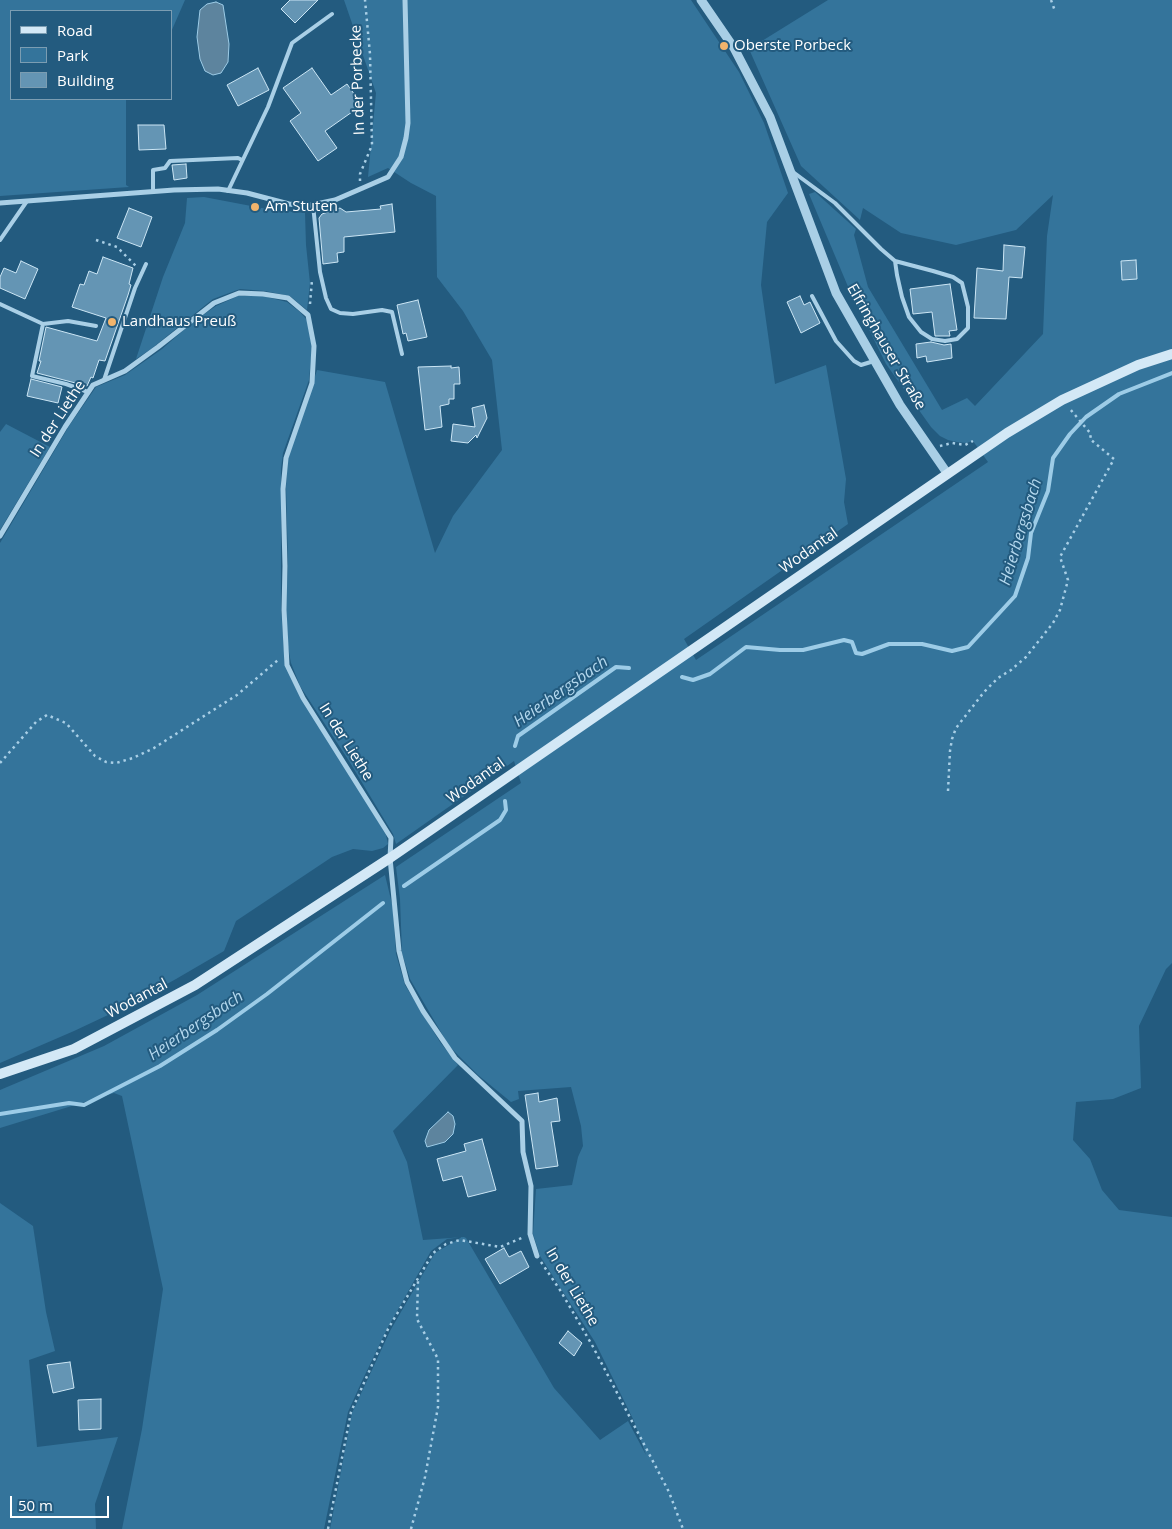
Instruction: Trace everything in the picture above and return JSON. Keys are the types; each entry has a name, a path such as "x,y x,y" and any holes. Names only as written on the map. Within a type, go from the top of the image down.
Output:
{"main road":[{"path":"947,473 1007,433 1062,400 1138,365 1172,354"},
{"name":"Wodantal","path":"0,1074 74,1049 195,985 390,858 947,473"}],"street":[{"path":"0,203 153,192 218,190 246,193 289,204 307,206 335,200 388,177 401,157 408,123 405,0"},
{"name":"Elfringhauser Straße","path":"701,0 734,48 770,117 836,293 900,405 947,473"},
{"name":"In der Liethe","path":"0,536 93,384 124,371 152,352 214,303 239,293 264,294 288,298 308,315 314,346 312,384 286,458 283,489 284,610 287,665 303,698 391,838 390,858 399,951 407,982 455,1058 522,1121 523,1152 532,1186 530,1234 537,1256"}],"lane":[{"path":"228,191 270,102 292,43 332,14"},
{"path":"153,192 153,170 165,168 170,161 238,158 242,160"},
{"path":"791,171 835,203 895,261 933,270 953,277 962,283 968,307 968,328 957,339 945,341 932,339 921,332 909,317 902,297 895,261"},
{"path":"0,240 28,201"},
{"path":"313,205 320,272 326,298 331,309 340,313 353,314 382,310 392,312 402,354"},
{"path":"104,380 132,296 146,264"},
{"path":"812,296 836,341 854,361 861,365 874,361"},
{"path":"0,304 43,324 68,321 96,326"},
{"path":"43,324 32,376 66,384 88,392"}],"path":[{"name":"In der Porbecke","path":"361,188 360,174 372,145 370,54 366,0"},
{"path":"1051,0 1055,12"},
{"path":"96,240 117,247 142,272"},
{"path":"948,791 951,745 956,728 984,692 998,678 1012,670 1026,657 1060,610 1068,580 1060,557 1114,459 1090,439 1091,434 1062,400"},
{"path":"0,763 36,722 47,715 66,723 95,756 106,762 116,763 133,758 154,748 237,695 286,652"},
{"path":"328,1529 351,1412 388,1329 433,1253 446,1244 460,1240 500,1247 530,1234"},
{"name":"In der Liethe","path":"537,1256 560,1290 592,1345 669,1492 682,1529"},
{"path":"411,1529 425,1477 438,1407 438,1359 417,1318 418,1278"}],"green space":[{"path":"0,0 185,0 172,30 172,10 10,10 10,100 126,100 126,185 129,187 0,196"},
{"path":"344,0 691,0 739,72 764,123 788,193 767,222 761,285 775,384 826,365 846,479 844,502 848,524 684,639 696,660 988,462 973,441 966,443 957,442 940,436 931,427 886,364 849,289 809,194 815,192 856,229 854,235 868,287 942,410 967,398 975,406 1043,334 1047,236 1053,195 1016,230 956,245 901,233 863,208 860,220 801,166 749,49 828,0 1172,0 1172,963 1166,969 1139,1026 1141,1088 1113,1099 1076,1102 1073,1140 1090,1159 1102,1190 1119,1210 1172,1217 1172,1529 330,1529 352,1413 390,1331 435,1253 462,1237 466,1238 554,1388 600,1440 628,1421 646,1455 634,1421 595,1342 540,1256 533,1234 536,1189 572,1185 578,1157 583,1146 581,1126 571,1087 518,1091 519,1099 511,1102 478,1075 449,1046 410,979 402,953 400,899 396,867 521,783 514,761 396,844 393,834 349,761 300,686 291,663 288,647 286,609 288,564 286,487 288,458 317,370 385,382 435,553 453,516 502,450 492,360 463,311 437,277 436,196 388,168 368,177 376,93"},
{"path":"204,197 267,209 305,213 310,283 307,310 290,296 240,289 213,299 136,359 163,277 185,223 187,198"},
{"path":"238,296 263,296 287,302 307,320 312,346 309,380 283,453 281,469 281,609 285,664 386,835 388,844 383,848 372,851 353,849 332,857 236,921 224,951 125,1007 0,1063 0,543 69,426 96,387 125,375 162,349 194,321 216,306"},
{"path":"6,424 50,447 0,530 0,432"},
{"path":"385,875 393,908 396,954 405,985 440,1042 458,1065 393,1131 407,1162 423,1240 460,1237 447,1239 431,1251 387,1329 362,1381 348,1412 324,1529 122,1529 142,1429 163,1289 122,1096 114,1093 0,1128 0,1090 104,1046 197,995"},
{"path":"0,1203 33,1226 46,1312 55,1351 29,1360 37,1447 118,1437 95,1504 96,1529 0,1529"}],"shaded area":[{"path":"216,2 223,5 229,44 228,62 221,73 213,75 205,71 200,59 197,37 200,10 207,4"},
{"path":"448,1112 453,1116 455,1124 453,1134 445,1142 427,1147 425,1141 429,1130"}],"building":[{"path":"290,0 318,0 295,23 281,9"},
{"path":"258,68 269,90 238,106 227,85"},
{"path":"312,68 331,95 347,84 362,105 325,131 337,148 318,161 290,121 301,113 283,88"},
{"path":"138,125 164,125 166,149 139,150"},
{"path":"186,164 187,178 174,180 172,165"},
{"path":"392,204 395,232 344,237 344,252 337,253 338,262 323,264 319,218 322,214 340,208 346,212 381,209 380,206"},
{"path":"129,208 152,217 141,247 117,238"},
{"path":"1004,245 1025,247 1022,278 1009,277 1006,319 974,318 977,268 1003,271"},
{"name":"Landhaus Preuß","path":"103,257 133,268 128,295 105,361 99,360 93,378 91,377 87,386 37,373 41,361 39,361 46,327 97,341 106,318 72,307 80,284 84,285 89,271 97,274"},
{"path":"1136,260 1137,279 1122,280 1121,261"},
{"path":"21,261 38,269 25,299 0,288 0,277 4,268 16,273"},
{"path":"950,284 957,330 949,331 950,336 935,336 932,312 913,314 910,289"},
{"path":"800,296 804,305 810,302 820,323 801,333 787,302"},
{"path":"418,300 427,337 408,341 406,333 403,334 397,305"},
{"path":"931,342 944,345 951,344 952,358 927,362 926,356 917,358 916,344"},
{"path":"451,366 451,368 459,367 460,384 454,384 454,399 449,399 449,404 440,406 442,427 425,430 418,367"},
{"path":"31,379 62,387 58,403 27,396"},
{"path":"484,405 487,418 477,438 476,435 468,443 451,441 453,424 475,427 472,408"},
{"path":"538,1093 539,1102 557,1098 560,1121 551,1122 558,1166 536,1169 525,1095"},
{"path":"482,1139 496,1190 468,1197 462,1176 443,1181 437,1159 466,1151 464,1144"},
{"path":"504,1248 509,1257 521,1251 529,1267 500,1284 485,1259"},
{"path":"568,1331 582,1343 574,1356 559,1343"},
{"path":"70,1362 74,1388 53,1393 47,1365"},
{"path":"101,1399 101,1429 79,1430 78,1400"}],"waterway":[{"name":"Heierbergsbach","path":"682,677 693,680 710,674 746,647 803,650 844,640 852,642 856,653 862,654 889,644 922,644 952,651 968,647 1015,596 1028,558 1031,533 1048,491 1053,458 1070,434 1086,417 1119,394 1172,373"},
{"name":"Heierbergsbach","path":"515,746 518,736 616,667 629,668"},
{"name":"Heierbergsbach","path":"404,886 500,820 506,810 505,801"},
{"name":"Heierbergsbach","path":"0,1114 69,1103 84,1105 160,1066 217,1030 267,994 383,903"}],"place":[{"name":"Oberste Porbeck","path":"724,46"},
{"name":"Am Stuten","path":"255,207"},
{"name":"Landhaus Preuß","path":"112,322"}]}
